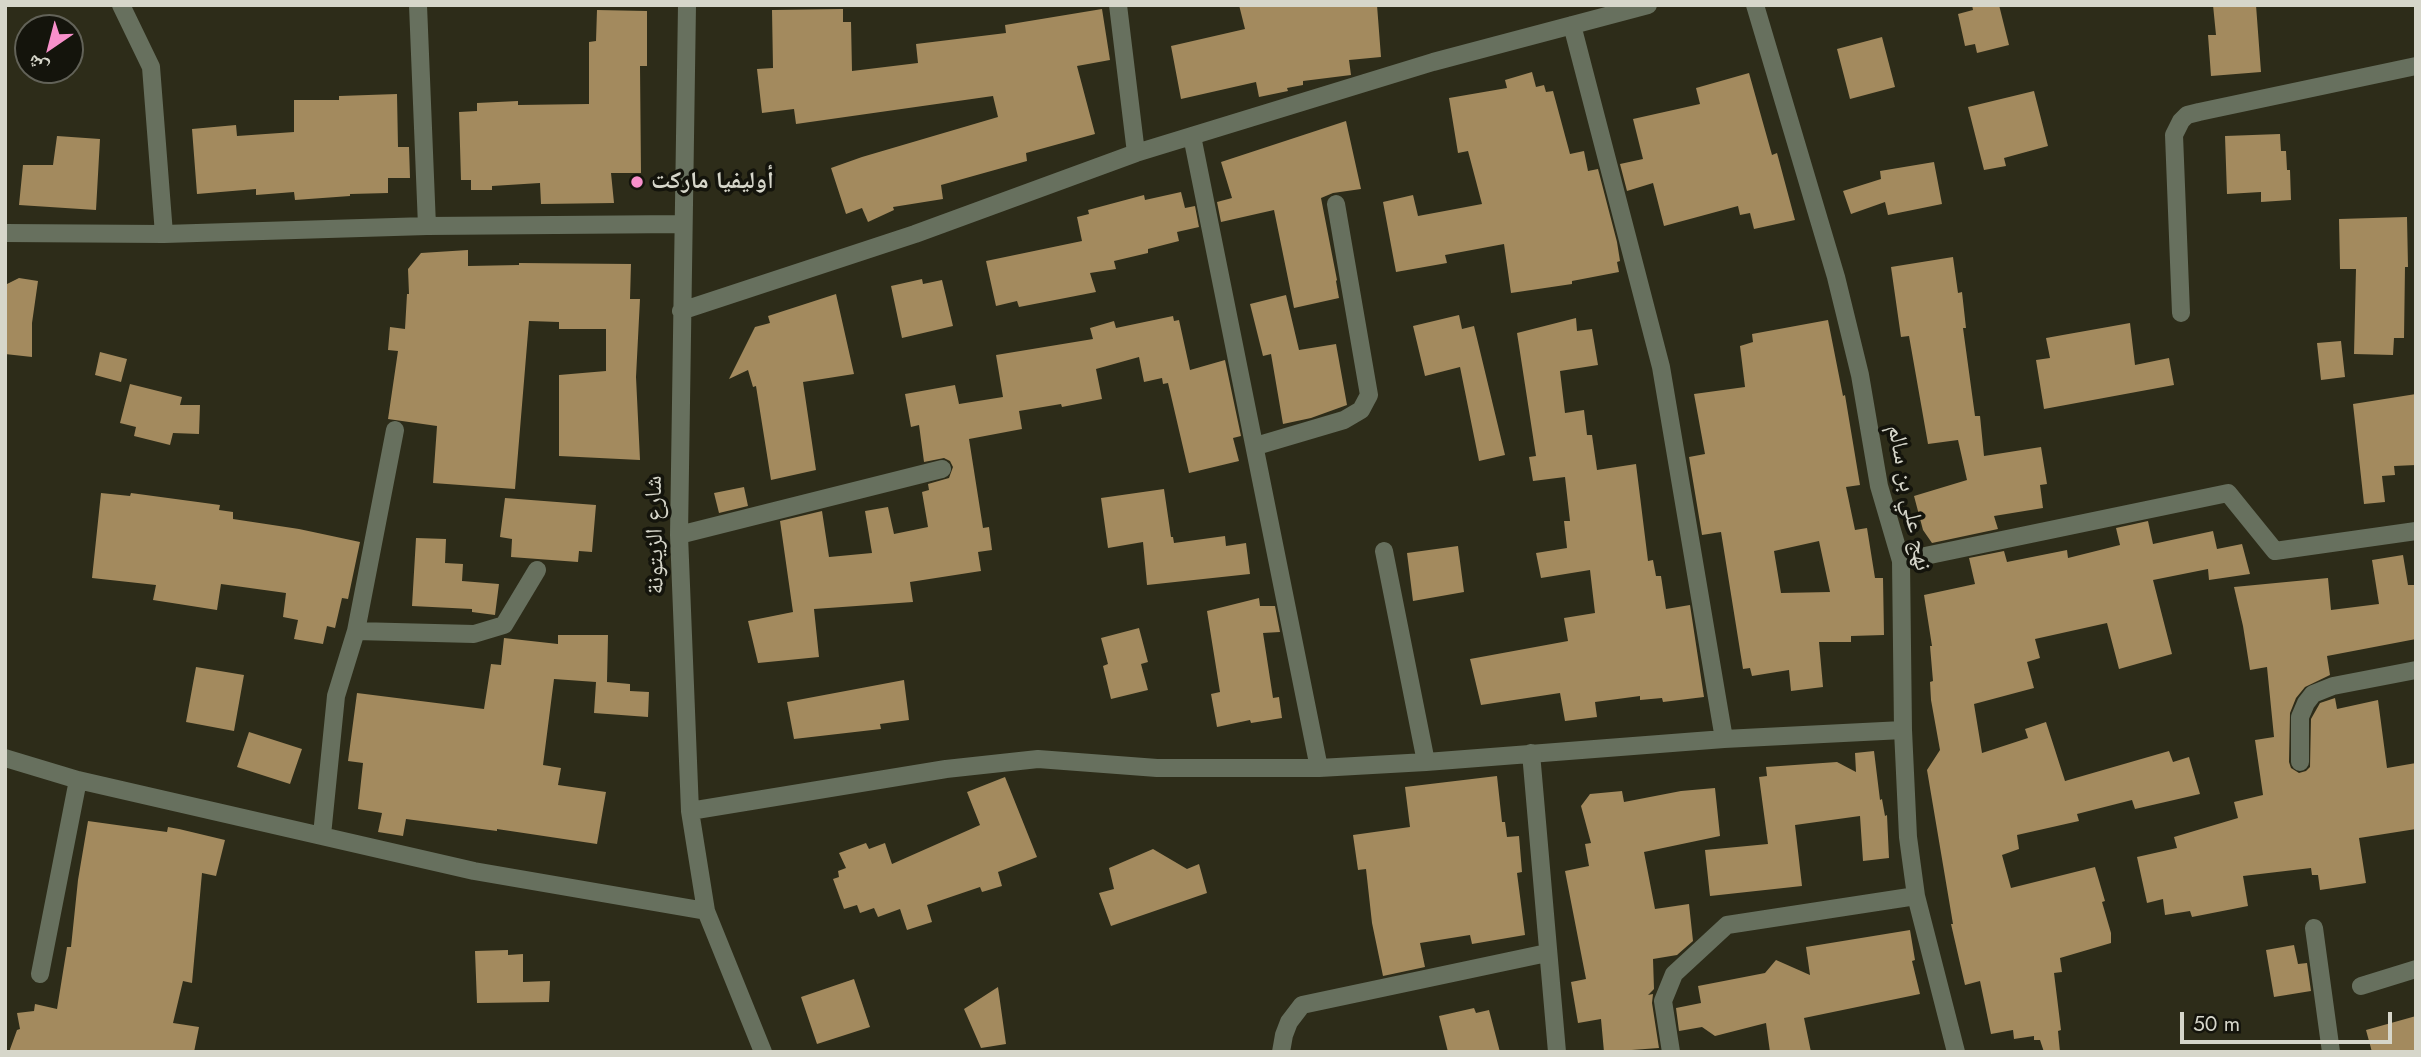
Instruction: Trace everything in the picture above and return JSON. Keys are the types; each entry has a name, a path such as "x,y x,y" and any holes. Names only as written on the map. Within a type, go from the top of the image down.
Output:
{"street":[{"path":"121,5 151,67 163,233"},
{"path":"418,5 427,226"},
{"name":"شارع الزيتونة","path":"687,5 679,535 690,811 706,911 763,1052"},
{"path":"1118,5 1136,153"},
{"path":"681,311 915,234 1136,153 1433,62 1648,5"},
{"name":"نهج علي بن سالم","path":"1755,5 1836,277 1860,375 1879,486 1901,561 1903,730 1909,837 1916,896 1956,1052"},
{"path":"1572,25 1661,367 1724,739"},
{"path":"2181,313 2174,135 2181,121 2187,115 2199,112 2416,66"},
{"path":"1192,136 1319,768"},
{"path":"1256,446 1344,420 1361,410 1369,395 1336,204"},
{"path":"5,233 683,224"},
{"path":"322,835 336,696 355,631 395,430"},
{"path":"679,535 942,469"},
{"path":"1901,561 2228,493 2275,551 2416,531"},
{"path":"1384,551 1426,762"},
{"path":"355,631 474,634 504,625 537,570"},
{"path":"2300,762 2300,717 2313,694 2333,686 2416,670"},
{"path":"690,811 946,769 1038,759 1157,768 1319,768 1724,739 1903,730"},
{"path":"1531,753 1557,1052"},
{"path":"5,758 79,780 474,871 706,911"},
{"path":"40,974 79,780"},
{"path":"1671,1052 1663,1001 1674,974 1727,925 1916,896"},
{"path":"2314,928 2331,1052"},
{"path":"1281,1052 1289,1022 1302,1005 1547,953"},
{"path":"2361,986 2416,969"}],"building":[{"path":"1239,5 1377,5 1381,57 1349,60 1351,75 1303,81 1303,85 1287,88 1288,91 1259,97 1256,82 1181,99 1171,46 1245,29"},
{"path":"1972,5 1999,5 2009,45 1977,53 1975,44 1965,46 1958,14 1973,10"},
{"path":"2213,5 2256,5 2261,72 2211,76 2208,35 2216,35"},
{"path":"843,9 843,22 851,22 852,71 918,63 916,44 1006,33 1005,25 1102,9 1110,60 1077,66 1095,134 1026,153 1027,161 941,185 943,199 893,207 894,210 868,222 862,208 846,214 831,168 998,117 993,96 796,124 794,109 762,113 757,69 773,68 772,10"},
{"path":"597,10 647,11 647,66 640,66 641,173 611,173 614,203 541,204 540,183 492,186 492,190 471,190 471,180 461,180 459,112 477,111 477,103 518,101 518,105 589,104 589,42 596,41"},
{"path":"1882,37 1895,87 1850,99 1837,49"},
{"path":"1532,72 1536,87 1544,85 1546,92 1553,91 1570,154 1584,151 1588,171 1598,169 1617,242 1619,272 1572,281 1572,284 1511,293 1504,244 1445,255 1447,263 1396,272 1383,202 1413,195 1418,216 1482,204 1468,151 1458,153 1449,98 1507,88 1505,80"},
{"path":"1749,73 1772,155 1777,153 1795,220 1754,229 1750,213 1740,215 1738,206 1664,226 1653,183 1627,191 1620,164 1643,159 1633,119 1700,104 1696,88"},
{"path":"2034,91 2048,146 2004,158 2006,166 1984,170 1968,107"},
{"path":"397,94 398,147 409,147 410,178 388,178 388,193 295,200 294,192 256,195 256,189 197,194 192,129 236,125 237,136 294,132 294,100 339,100 339,96"},
{"path":"1346,121 1361,189 1333,193 1321,198 1339,298 1294,308 1274,210 1221,222 1217,202 1232,198 1221,162"},
{"path":"2280,134 2281,151 2286,151 2287,170 2290,170 2291,200 2261,202 2261,192 2227,194 2225,136"},
{"path":"57,136 100,139 96,210 19,205 23,165 53,165"},
{"path":"1934,162 1942,204 1888,215 1885,202 1851,214 1843,191 1881,179 1880,171"},
{"path":"1181,192 1185,208 1195,206 1199,227 1177,232 1179,241 1148,249 1148,253 1114,261 1116,269 1090,273 1096,292 1019,307 1017,301 996,306 986,261 1082,241 1077,217 1089,214 1088,210 1144,195 1145,200"},
{"path":"2407,217 2408,267 2405,267 2404,338 2394,338 2393,355 2354,354 2356,269 2340,269 2339,219"},
{"path":"468,250 468,266 519,263 631,264 630,299 640,299 636,377 640,460 559,456 559,375 606,371 606,329 559,329 559,322 529,321 515,489 433,483 437,426 388,419 398,351 388,350 390,327 405,329 409,294 408,269 421,253"},
{"path":"1953,257 1958,293 1962,292 1966,328 1963,328 1975,416 1980,416 1984,456 2041,447 2047,484 2040,485 2043,508 1994,516 1998,529 1932,543 1923,530 1914,496 1967,480 1958,440 1928,444 1909,336 1901,337 1891,267"},
{"path":"19,278 38,281 32,323 32,357 5,354 5,285"},
{"path":"922,279 923,284 942,280 953,326 902,338 891,286"},
{"path":"836,294 854,374 803,382 816,470 771,480 756,386 753,387 748,370 729,379 755,327 770,323 768,316"},
{"path":"1286,295 1299,350 1336,344 1347,405 1311,418 1283,424 1271,354 1263,356 1250,304"},
{"path":"1459,315 1462,329 1474,326 1505,455 1479,461 1460,367 1425,376 1413,326"},
{"path":"1173,316 1174,321 1179,320 1190,370 1225,360 1241,436 1233,438 1239,461 1189,473 1168,383 1163,384 1162,378 1144,382 1139,357 1096,369 1102,399 1062,407 1061,404 1019,411 1022,429 969,439 983,528 989,527 992,550 978,552 981,571 910,582 913,602 814,609 819,657 758,663 748,621 793,612 780,521 822,511 829,557 872,553 865,511 888,507 894,534 928,527 922,492 929,490 928,484 949,478 953,467 950,461 944,458 924,462 919,425 911,427 905,394 955,385 959,404 1003,397 996,355 1093,339 1090,328 1114,321 1116,328"},
{"path":"1576,318 1577,331 1592,329 1598,365 1560,371 1565,413 1584,410 1587,435 1592,435 1597,470 1636,464 1648,561 1653,560 1656,576 1661,576 1666,609 1690,605 1704,697 1663,702 1662,698 1640,700 1640,696 1595,702 1597,717 1565,721 1560,693 1481,705 1470,659 1568,641 1564,618 1595,613 1590,570 1541,578 1536,553 1567,548 1564,521 1570,521 1565,477 1533,481 1529,457 1536,456 1517,333"},
{"path":"1828,320 1843,396 1845,395 1860,485 1846,487 1855,530 1867,528 1875,578 1883,578 1884,635 1851,636 1851,642 1819,642 1823,687 1791,691 1789,670 1752,676 1750,668 1743,669 1721,532 1702,535 1689,457 1705,454 1694,394 1745,387 1740,346 1753,342 1752,334","holes":["1819,541 1830,592 1781,593 1774,551"]},
{"path":"2130,323 2135,365 2169,358 2174,385 2044,409 2036,360 2050,358 2046,338"},
{"path":"2341,341 2345,377 2321,380 2317,343"},
{"path":"100,352 127,359 121,382 95,375"},
{"path":"130,384 182,397 180,405 200,405 199,434 173,433 170,445 134,436 136,427 120,423"},
{"path":"2416,394 2416,465 2394,466 2395,475 2382,476 2385,502 2364,504 2353,404"},
{"path":"744,487 748,506 719,513 714,493"},
{"path":"1164,489 1174,543 1225,536 1226,546 1246,543 1250,574 1147,585 1143,542 1108,548 1101,498"},
{"path":"101,493 130,496 131,493 220,505 219,510 233,512 233,519 360,542 348,599 342,598 335,628 327,626 323,644 294,639 298,620 283,617 286,593 221,584 217,610 153,600 156,585 92,578"},
{"path":"505,498 596,505 592,552 579,551 578,562 511,557 512,539 500,537"},
{"path":"2148,521 2153,544 2213,531 2217,549 2242,544 2250,574 2209,580 2208,569 2153,580 2172,654 2119,669 2107,623 2035,639 2040,658 2027,662 2034,688 1974,704 1982,753 2028,738 2025,729 2046,722 2065,781 2169,751 2173,762 2189,757 2200,794 2135,809 2132,800 2077,814 2079,821 2017,835 2019,849 2002,855 2011,888 2095,867 2105,901 2102,902 2111,933 2111,943 2060,958 2062,972 2054,973 2061,1030 2058,1031 2060,1052 2044,1052 2040,1040 2034,1040 2034,1036 2014,1039 2013,1030 1991,1034 1980,981 1965,985 1951,924 1927,770 1940,750 1931,700 1932,646 1924,595 1975,584 1969,558 2004,551 2007,562 2067,550 2068,558 2120,545 2116,528"},
{"path":"416,538 446,539 445,563 463,564 462,581 499,584 495,615 472,612 472,609 412,606"},
{"path":"1458,546 1464,592 1413,601 1407,553"},
{"path":"2403,555 2408,585 2416,585 2416,639 2327,656 2330,675 2305,687 2296,698 2290,713 2289,762 2291,768 2299,773 2310,767 2311,719 2320,703 2335,698 2337,709 2378,700 2387,768 2416,763 2416,829 2359,838 2366,883 2320,890 2318,875 2312,875 2311,868 2243,876 2248,906 2192,917 2190,911 2165,915 2163,899 2147,903 2137,857 2177,848 2174,837 2238,818 2234,802 2263,795 2255,740 2274,737 2267,667 2250,670 2234,587 2328,578 2331,610 2379,604 2372,560"},
{"path":"1259,598 1260,606 1275,606 1280,632 1263,633 1273,698 1279,697 1282,718 1251,723 1250,720 1217,727 1211,694 1220,692 1207,611"},
{"path":"1139,628 1148,662 1141,664 1148,690 1111,699 1103,666 1108,664 1101,638"},
{"path":"558,635 608,635 607,682 630,684 630,691 649,692 648,717 594,713 596,682 554,679 543,765 561,768 558,785 606,792 597,844 406,819 403,836 378,832 382,813 358,809 363,763 348,761 357,693 484,709 491,664 501,665 504,638 558,644"},
{"path":"196,667 244,675 234,731 186,722"},
{"path":"904,680 909,720 880,724 881,729 794,739 787,702"},
{"path":"249,732 302,749 290,784 237,767"},
{"path":"1874,751 1880,800 1882,799 1885,816 1887,815 1889,858 1863,861 1860,816 1795,825 1802,886 1710,896 1705,850 1768,844 1759,777 1767,776 1766,767 1837,762 1856,772 1855,753"},
{"path":"1497,776 1502,822 1505,822 1507,837 1519,836 1522,872 1517,873 1525,935 1472,944 1470,935 1420,943 1425,967 1383,976 1372,923 1366,869 1358,870 1353,835 1410,827 1405,787"},
{"path":"1005,777 1037,857 998,872 1002,886 982,892 980,887 927,905 932,922 907,930 900,909 878,917 874,908 860,913 857,905 844,909 833,879 839,877 838,871 846,868 839,853 866,843 869,849 885,843 892,864 980,825 967,792"},
{"path":"1715,788 1720,836 1644,852 1655,909 1689,904 1693,941 1677,955 1653,959 1654,989 1648,995 1653,994 1659,1048 1604,1052 1601,1019 1578,1023 1571,982 1586,979 1565,871 1589,866 1585,844 1591,843 1581,806 1590,794 1622,791 1624,802 1681,791"},
{"path":"88,821 167,832 168,827 225,840 216,876 202,873 192,983 183,981 173,1023 199,1027 194,1052 9,1052 17,1030 20,1029 17,1013 34,1011 35,1004 57,1009 67,947 71,947"},
{"path":"1153,849 1187,869 1199,864 1207,893 1111,926 1099,893 1114,889 1109,868"},
{"path":"1910,930 1915,960 1912,961 1920,994 1804,1018 1811,1052 1770,1052 1766,1023 1715,1036 1702,1027 1679,1031 1676,1008 1701,1003 1698,986 1765,973 1776,960 1810,975 1806,947"},
{"path":"2294,945 2298,964 2307,963 2311,991 2274,997 2266,950"},
{"path":"508,950 508,955 523,954 523,982 550,981 549,1002 477,1003 475,951"},
{"path":"854,979 870,1027 817,1044 801,997"},
{"path":"998,987 1006,1044 981,1048 964,1009"},
{"path":"1474,1008 1476,1013 1489,1010 1500,1052 1448,1052 1439,1016"},
{"path":"2416,1016 2416,1052 2372,1052 2366,1030"}],"place":[{"name":"أوليفيا ماركت","path":"637,182"}]}
